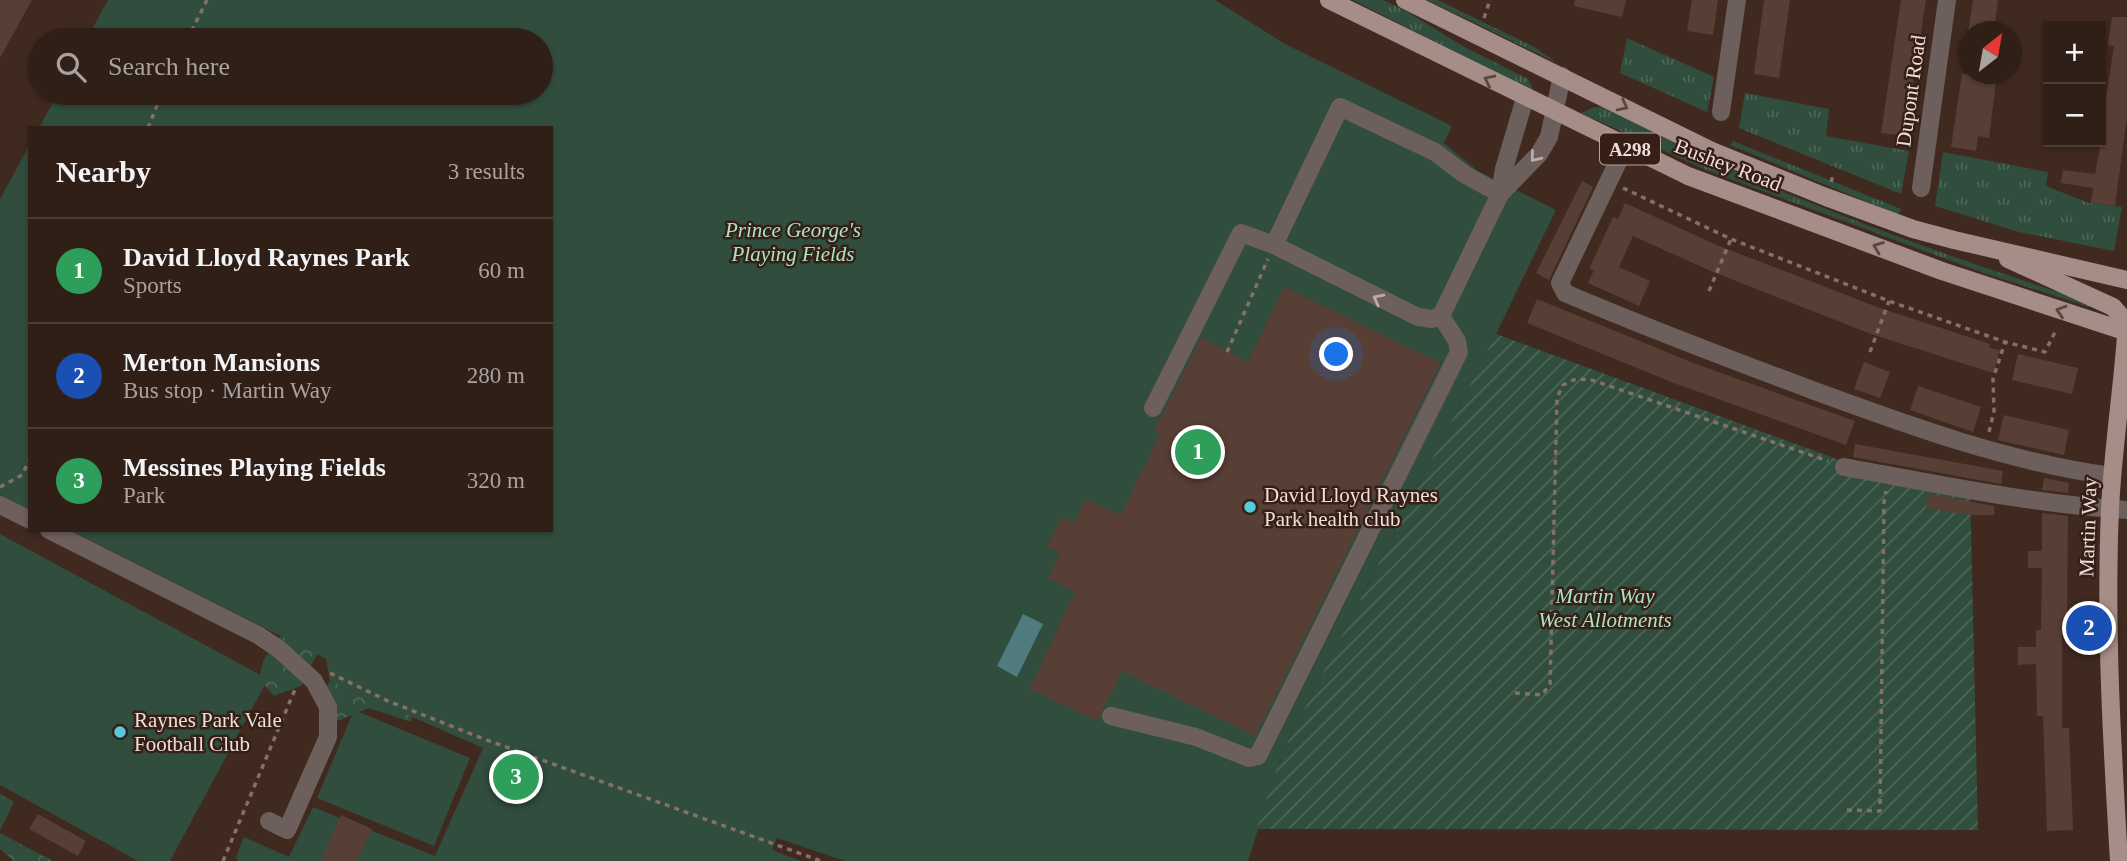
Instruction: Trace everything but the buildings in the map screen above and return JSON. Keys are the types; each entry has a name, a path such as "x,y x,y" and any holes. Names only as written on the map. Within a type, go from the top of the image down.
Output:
{"main road":[{"name":"Bushey Road","path":"1329,0 1688,176 1942,271 2127,332"},
{"name":"Bushey Road","path":"1405,0 1724,156 1913,229 2127,280"},
{"name":"Bushey Road","path":"1992,249 2015,264 2113,307 2127,322"},
{"name":"Martin Way","path":"2119,861 2110,716 2108,610 2119,510 2112,476 2127,322"}],"street":[{"path":"1721,112 1737,0"},
{"name":"Dupont Road","path":"1920,188 1947,0"},
{"path":"1500,194 1538,154 1549,137 1562,76"},
{"path":"1153,408 1241,233 1274,244 1418,317 1432,319 1441,316 1500,194 1504,169 1525,97"},
{"path":"1274,244 1340,107 1435,152 1464,174 1500,194"},
{"path":"1625,147 1560,283 1565,293 1678,340 1883,416 1984,450 2112,476"},
{"path":"1111,716 1196,737 1249,758 1258,756 1459,352 1457,341 1441,316"},
{"path":"1844,467 1970,490 2119,510"},
{"path":"0,505 28,519"},
{"path":"53,532 258,635 279,649 314,681 328,707 328,737 287,830 269,821"}],"path":[{"path":"193,28 207,0"},
{"path":"1483,20 1490,0"},
{"path":"149,126 157,105"},
{"path":"1831,181 1834,173"},
{"path":"1608,182 1731,239 2005,342 2045,352 2055,332"},
{"path":"1709,291 1731,239"},
{"path":"1227,352 1274,244"},
{"path":"1870,352 1889,300"},
{"path":"1984,450 1994,411 1993,379 2005,342"},
{"path":"1515,692 1542,695 1550,684 1557,398 1563,385 1573,380 1589,379 1844,467"},
{"path":"0,487 22,475 28,463"},
{"path":"1847,810 1880,811 1884,502 1889,475"},
{"path":"223,861 295,692 298,675 295,663 334,674 388,701 484,739 821,861"}],"green space":[{"name":"Prince George's Playing Fields","path":"108,0 1215,0 1285,44 1452,126 1444,143 1478,171 1556,210 1496,334 1282,753 1248,861 845,861 777,838 772,850 801,861 238,861 236,857 244,837 289,857 313,807 435,856 483,748 330,681 326,659 74,532 553,532 553,126 40,126 51,105 553,105 553,28 93,28"},
{"path":"1353,0 1383,0 1408,12 1461,45 1528,79 1535,93"},
{"path":"1427,0 1438,0 1536,48 1557,63"},
{"path":"1627,38 1714,77 1707,112 1620,73"},
{"path":"1745,93 1829,109 1826,136 1909,151 1901,194 1739,128"},
{"path":"1594,107 1613,111 1704,157 1808,202 1946,254 2086,301 2090,304 2089,307 1981,272 1706,170 1581,113"},
{"path":"1733,141 1901,209 1898,215 1730,145"},
{"path":"28,148 28,509 0,495 0,199"},
{"path":"1943,152 2048,172 2046,186 2089,203 2122,207 2114,251 2019,232 1935,206"},
{"name":"Martin Way West Allotments","path":"1496,334 1845,462 1970,485 1978,830 1257,829 1282,753"},
{"name":"Raynes Park Vale Football Club","path":"0,534 268,679 170,861 138,861 0,785"},
{"path":"306,600 326,636 301,686 274,696 259,679 263,661"},
{"path":"339,666 415,705 411,722 369,708 335,722 326,687"},
{"path":"354,710 470,758 434,846 317,798"},
{"path":"0,794 14,802 0,831"},
{"path":"0,833 53,861 14,861 0,849"}],"water":[{"path":"1023,614 1043,624 1017,677 997,666"}],"place":[{"name":"David Lloyd Raynes Park","path":"1198,452"},
{"name":"David Lloyd Raynes Park health club","path":"1250,507"},
{"name":"Merton Mansions","path":"2089,628"},
{"name":"Raynes Park Vale Football Club","path":"120,732"},
{"name":"Messines Playing Fields","path":"516,777"}]}
